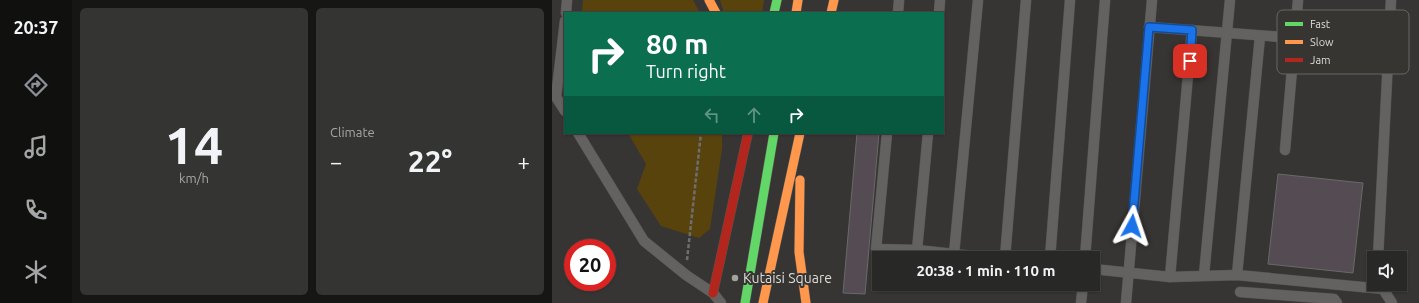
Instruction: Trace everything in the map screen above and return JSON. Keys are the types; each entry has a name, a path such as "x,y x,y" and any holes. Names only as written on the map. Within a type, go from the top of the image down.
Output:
{"highway":[{"path":"709,0 715,12"},
{"path":"774,12 777,0"},
{"path":"796,12 798,0"},
{"path":"831,12 834,0"},
{"path":"713,293 748,134"},
{"path":"745,303 774,134"},
{"path":"764,303 800,134"},
{"path":"800,134 799,252 806,303"},
{"path":"725,241 729,179"}],"lane":[{"path":"566,12 567,0"},
{"path":"898,12 899,0"},
{"path":"939,12 940,0"},
{"path":"954,251 978,0"},
{"path":"1006,251 1026,0"},
{"path":"1051,251 1070,0"},
{"path":"1086,251 1105,0"},
{"path":"1126,303 1152,0"},
{"path":"1204,275 1230,0"},
{"path":"1297,10 1298,0"},
{"path":"1391,10 1392,0"},
{"path":"1149,27 1277,37"},
{"path":"564,29 556,97 564,109"},
{"path":"1170,277 1192,30"},
{"path":"1237,275 1260,36"},
{"path":"1285,150 1292,74"},
{"path":"1378,251 1388,74"},
{"path":"579,134 644,241 686,275 713,293 721,303"},
{"path":"887,134 876,249 926,251"},
{"path":"917,250 928,134"},
{"path":"1100,270 1170,277 1237,275 1367,286"},
{"path":"1082,303 1083,291"},
{"path":"1384,291 1392,303"},
{"path":"1240,292 1334,299 1337,303"}],"path":[{"path":"686,275 701,134"}],"shaded area":[{"path":"583,0 693,0 699,12 582,12"},
{"path":"720,0 764,0 762,12 724,12"},
{"path":"629,134 722,134 722,149 710,229 699,238 661,226 637,189 646,164"}],"building":[{"path":"857,134 879,134 865,294 843,293"},
{"path":"1278,174 1363,183 1353,273 1268,264"}],"traffic: fast":[{"path":"774,12 777,0"},
{"path":"745,303 774,134"}],"traffic: slow":[{"path":"709,0 715,12"},
{"path":"796,12 798,0"},
{"path":"831,12 834,0"},
{"path":"763,303 800,134"},
{"path":"800,180 799,252 806,303"}],"traffic: jam":[{"path":"713,293 748,134"}],"place":[{"name":"Kutaisi Square","path":"735,278"}],"route":[{"path":"1132,226 1149,27 1192,30 1190,61"}]}
